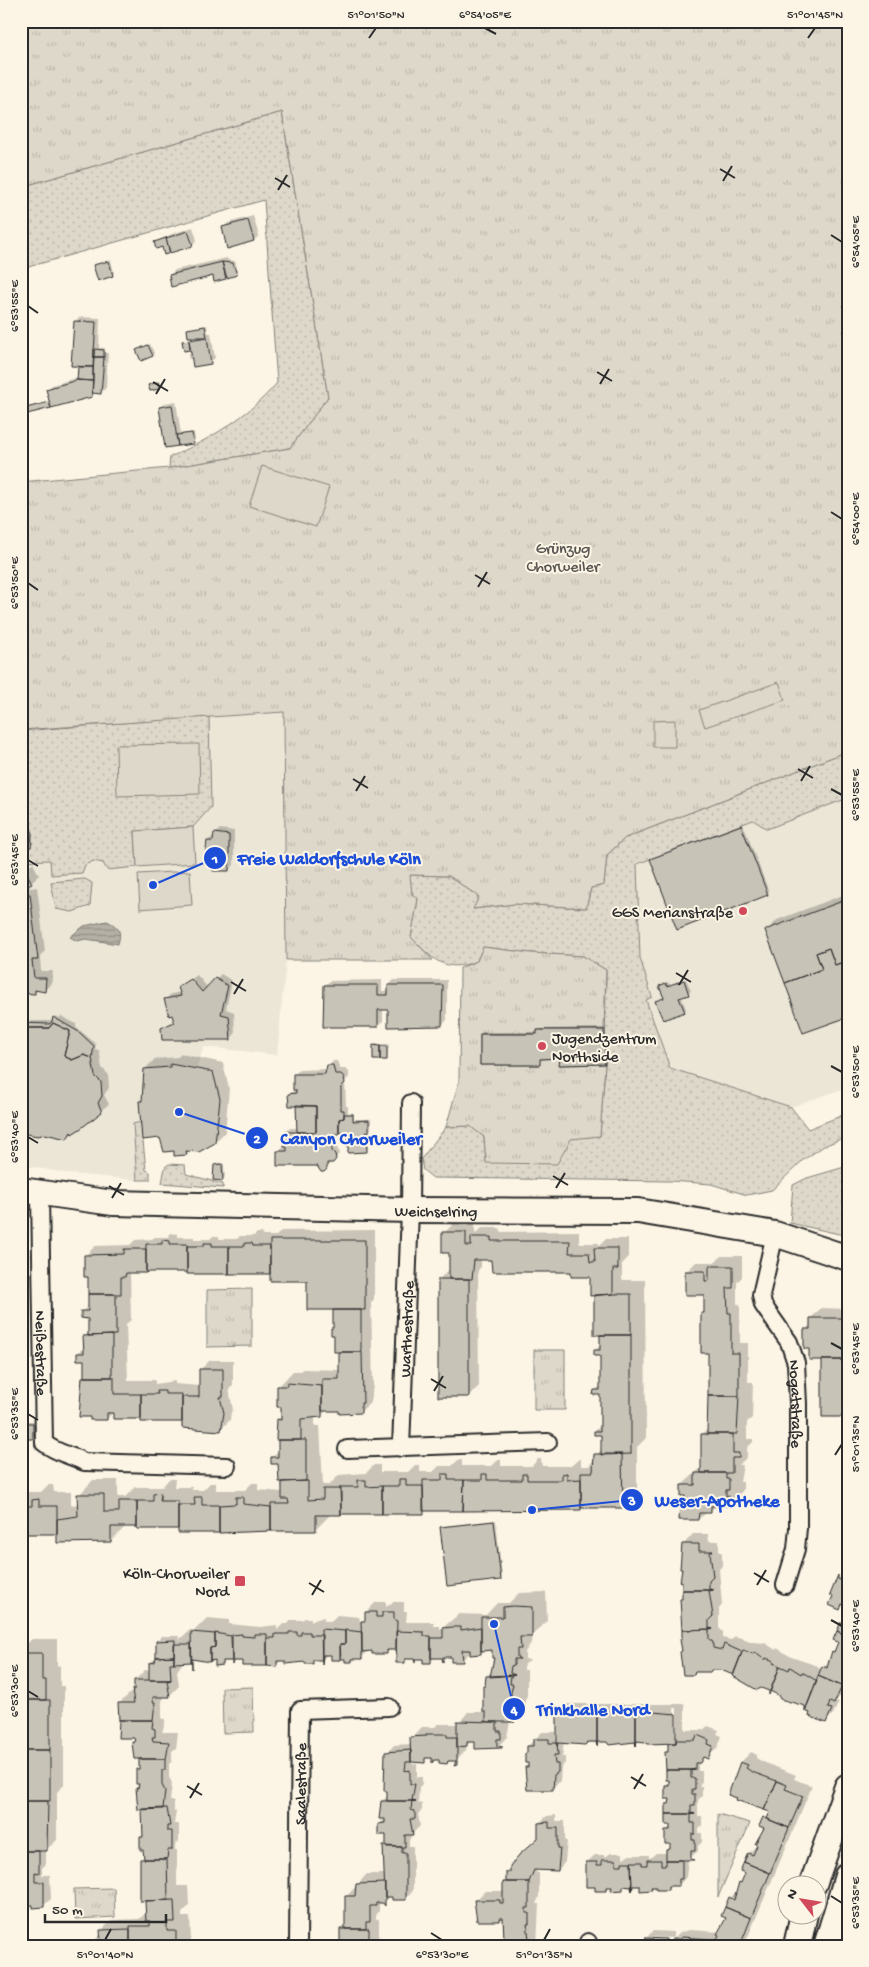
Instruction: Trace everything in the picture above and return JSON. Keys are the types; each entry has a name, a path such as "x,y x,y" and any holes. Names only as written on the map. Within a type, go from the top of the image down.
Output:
{"main road":[{"path":"817,1874 848,1787"},
{"path":"828,1946 848,1876"},
{"path":"797,1946 802,1924"}],"street":[{"name":"Warthestraße","path":"401,1448 410,1210 411,1103"},
{"name":"Weichselring","path":"31,1192 113,1203 410,1210 638,1212 775,1234 848,1258"},
{"name":"Neißestraße","path":"31,1192 44,1443 56,1453 72,1456 84,1462 226,1466"},
{"name":"Nogatstraße","path":"775,1234 761,1295 763,1305 793,1352 798,1404 798,1528 796,1549 785,1585"},
{"path":"347,1449 548,1442"},
{"name":"Saalestraße","path":"298,1946 300,1710 389,1707"}],"shaded area":[{"path":"284,712 286,960 277,1055 204,1047 196,1069 170,1064 170,1067 144,1069 142,1101 139,1101 141,1122 133,1125 137,1180 71,1174 21,1165 21,730"},
{"name":"GGS Merianstraße","path":"848,798 848,1087 791,1107 670,1069 646,1000 652,997 640,958 637,864 753,820 768,828"},
{"path":"107,921 118,930 120,936 118,944 86,939 77,941 70,937 84,926"}],"green space":[{"name":"Grünzug Chorweiler","path":"21,21 845,21 848,24 848,751 625,838 607,855 604,885 591,888 586,908 515,904 473,909 479,897 449,876 410,875 412,894 418,899 411,937 433,960 286,960 284,712 21,730 21,482 169,468 290,448 328,397 282,112 21,187"},
{"path":"282,112 328,397 290,448 169,468 170,457 228,426 254,406 277,383 264,200 21,269 21,187"},
{"path":"262,466 329,487 316,527 249,506"},
{"path":"779,682 785,700 705,727 699,710"},
{"path":"209,716 211,807 193,827 135,831 137,867 107,870 103,863 93,861 85,865 82,873 51,875 50,860 21,861 21,852 31,847 31,822 21,822 21,731"},
{"path":"675,720 675,747 653,747 653,721"},
{"path":"199,744 200,794 117,796 116,745"},
{"path":"848,751 848,798 767,829 753,820 637,864 640,958 652,997 646,1000 670,1068 791,1107 808,1129 848,1113 848,1136 824,1146 803,1160 772,1190 747,1195 711,1184 671,1181 433,1178 423,1170 421,1159 446,1127 470,1126 484,1137 486,1162 571,1138 600,1136 605,1064 606,970 583,956 531,953 483,947 477,961 466,965 456,966 440,962 426,952 411,937 418,899 412,894 409,875 449,876 479,897 474,909 515,904 586,908 591,888 604,885 607,855 625,838"},
{"path":"193,827 195,863 137,867 135,831"},
{"path":"190,871 192,905 140,909 138,874"},
{"path":"85,879 92,883 90,906 72,912 56,909 51,882"},
{"path":"483,947 531,953 583,956 606,970 604,1030 538,1030 537,1034 480,1034 480,1065 539,1065 540,1059 560,1058 560,1065 605,1064 600,1136 571,1139 557,1164 486,1163 484,1137 470,1126 446,1127 459,1081 460,968 477,961"},
{"path":"141,1122 146,1170 150,1172 150,1180 137,1180 133,1124"},
{"path":"169,1164 185,1165 186,1174 223,1184 223,1188 162,1183 165,1167"},
{"path":"848,1166 848,1236 790,1223 793,1185 807,1178"},
{"path":"252,1289 252,1346 207,1347 207,1290"},
{"path":"534,1350 565,1350 565,1410 534,1410"},
{"path":"253,1687 254,1732 223,1733 222,1688"},
{"path":"718,1814 750,1823 718,1897"},
{"path":"114,1888 115,1917 75,1919 74,1889"}],"building":[{"path":"248,220 254,241 227,249 222,227"},
{"path":"188,231 193,246 170,253 166,238"},
{"path":"166,238 170,253 164,255 162,247 156,249 154,242"},
{"path":"109,261 113,276 98,281 93,265"},
{"path":"222,262 233,263 237,275 227,278"},
{"path":"222,262 226,279 214,282 213,276 171,287 169,275"},
{"path":"74,321 96,322 93,367 71,366"},
{"path":"205,326 207,337 188,337 187,329"},
{"path":"207,337 211,364 193,367 189,340"},
{"path":"189,340 190,350 184,351 182,341"},
{"path":"148,345 153,356 141,361 136,350"},
{"path":"94,349 104,350 104,357 94,357"},
{"path":"94,357 104,357 101,394 92,393"},
{"path":"78,367 93,367 93,381 77,380"},
{"path":"77,380 93,381 92,397 51,408 46,389"},
{"path":"158,382 159,389 150,391 148,385"},
{"path":"49,402 51,408 27,414 26,408"},
{"path":"172,405 178,446 165,448 159,407"},
{"path":"192,433 194,444 178,446 176,435"},
{"path":"741,825 768,895 677,930 650,859"},
{"path":"21,829 32,831 31,847 21,852"},
{"path":"214,833 229,835 229,871 213,871 210,864 204,863 207,841 213,841"},
{"path":"25,869 32,884 21,889 21,871"},
{"path":"21,889 22,894 30,894 38,960 32,960 34,978 46,978 45,992 35,990 35,994 21,993"},
{"path":"848,899 848,974 843,962 835,965 829,948 816,953 822,969 785,983 765,930"},
{"path":"829,948 835,965 843,962 848,974 848,1017 803,1033 785,983 822,969 816,953"},
{"path":"215,978 228,986 221,1014 229,1016 231,1040 162,1040 161,1028 174,1022 172,1015 169,1016 164,999 181,996 178,987 191,979 202,992"},
{"path":"684,980 689,995 679,998 685,1012 663,1020 655,1001 664,998 659,986 666,983 667,986"},
{"path":"324,985 378,985 378,995 388,995 388,985 443,985 442,1026 388,1027 388,1010 378,1010 378,1027 323,1027"},
{"path":"53,1017 79,1032 94,1046 92,1058 84,1055 72,1060 64,1056 70,1031 53,1023 49,1028 21,1028 21,1023 49,1024 52,1022"},
{"path":"53,1023 70,1031 64,1056 72,1060 84,1055 92,1058 95,1076 101,1082 102,1096 98,1103 102,1112 80,1129 72,1134 71,1132 67,1139 45,1134 38,1136 21,1133 21,1028 49,1028"},
{"name":"Jugendzentrum Northside","path":"537,1030 604,1030 605,1064 559,1065 560,1058 540,1059 540,1065 480,1065 480,1034 537,1034"},
{"path":"373,1045 380,1046 380,1060 373,1060"},
{"path":"380,1046 387,1046 387,1060 380,1060"},
{"path":"170,1064 213,1072 220,1099 215,1143 199,1152 186,1151 187,1155 174,1156 174,1151 164,1152 160,1138 142,1140 139,1101 142,1101 144,1069 170,1067"},
{"path":"327,1065 333,1065 335,1074 341,1074 344,1077 345,1083 341,1087 341,1110 344,1110 344,1118 339,1119 339,1134 332,1134 332,1151 336,1159 333,1163 327,1163 327,1169 324,1172 321,1172 317,1166 277,1166 277,1151 287,1151 287,1147 284,1147 284,1132 316,1132 316,1106 289,1106 288,1094 296,1093 296,1090 293,1090 293,1074 325,1074"},
{"path":"296,1105 316,1106 316,1132 297,1132"},
{"path":"344,1114 353,1114 353,1121 369,1120 369,1132 366,1132 367,1152 348,1153 348,1132 339,1133 339,1119 344,1118"},
{"path":"222,1164 223,1181 213,1180 214,1165"},
{"path":"442,1232 466,1232 466,1246 471,1246 471,1237 491,1237 491,1241 570,1241 569,1253 589,1253 590,1262 595,1262 594,1248 618,1248 618,1269 613,1269 613,1294 590,1296 590,1277 571,1277 571,1272 492,1272 491,1260 474,1260 472,1279 449,1279 449,1253 442,1253"},
{"path":"162,1240 170,1241 170,1244 187,1244 187,1272 146,1272 146,1244 162,1244"},
{"path":"270,1240 365,1240 365,1310 307,1310 307,1281 270,1281"},
{"path":"204,1243 212,1243 212,1246 229,1246 229,1274 187,1274 187,1246 204,1246"},
{"path":"245,1243 252,1243 253,1246 270,1246 270,1274 229,1274 229,1246 245,1246"},
{"path":"124,1249 146,1249 146,1273 126,1273 125,1277 121,1277 121,1294 88,1294 88,1277 84,1277 84,1255 124,1254"},
{"path":"709,1266 733,1266 733,1288 727,1288 728,1313 731,1313 731,1353 739,1353 739,1396 708,1396 708,1353 701,1353 701,1313 704,1313 704,1295 685,1295 685,1271 705,1271 705,1281 709,1281"},
{"path":"438,1279 469,1279 469,1397 438,1397"},
{"path":"88,1294 116,1294 116,1335 88,1336 88,1319 81,1318 81,1311 88,1311"},
{"path":"631,1294 631,1335 594,1335 594,1295"},
{"path":"333,1310 361,1310 361,1352 334,1352 334,1335 331,1335"},
{"path":"810,1318 848,1318 848,1360 809,1360 809,1349 804,1349 804,1329 810,1329"},
{"path":"112,1335 112,1377 84,1377 84,1360 77,1360 77,1353 84,1353 83,1336"},
{"path":"600,1335 631,1335 631,1454 601,1455 601,1435 594,1435 594,1431 600,1431 600,1395 593,1395 594,1390 600,1390 600,1356 594,1356 594,1350 600,1350"},
{"path":"339,1352 362,1352 363,1403 361,1403 361,1413 339,1414 339,1411 322,1411 322,1379 339,1379"},
{"path":"822,1360 848,1360 848,1417 822,1417"},
{"path":"199,1369 223,1369 223,1397 220,1397 224,1413 221,1431 182,1428 182,1397 199,1397"},
{"path":"82,1377 114,1377 114,1394 141,1394 141,1419 113,1419 113,1413 107,1413 107,1420 90,1420 90,1417 79,1417"},
{"path":"287,1383 322,1386 322,1417 301,1419 301,1440 276,1440 277,1419 281,1420 281,1407 277,1407 277,1386 287,1386"},
{"path":"157,1391 165,1391 165,1394 182,1394 182,1422 141,1422 141,1394 158,1394"},
{"path":"708,1396 739,1396 737,1434 707,1434"},
{"path":"22,1423 33,1423 33,1439 22,1439"},
{"path":"701,1434 733,1434 733,1453 739,1453 739,1458 732,1458 732,1473 701,1473"},
{"path":"278,1440 306,1440 306,1481 279,1482 278,1464 271,1464 271,1457 278,1457"},
{"path":"594,1454 622,1454 623,1508 581,1508 581,1472 593,1472"},
{"path":"567,1473 567,1480 581,1479 581,1510 463,1511 464,1480 482,1480 482,1474 487,1474 487,1480 522,1480 522,1474 527,1474 527,1480 562,1480 562,1474"},
{"path":"695,1473 726,1473 726,1479 729,1479 729,1490 726,1490 726,1496 729,1496 729,1506 711,1506 711,1513 699,1513 698,1520 679,1520 680,1501 685,1501 685,1496 681,1496 681,1485 695,1485"},
{"path":"442,1474 448,1474 448,1480 464,1480 463,1511 423,1511 423,1480 442,1480"},
{"path":"399,1479 406,1479 406,1486 423,1486 424,1514 382,1514 382,1486 399,1486"},
{"path":"358,1480 366,1480 366,1487 382,1486 382,1514 341,1514 340,1487 358,1487"},
{"path":"308,1481 308,1500 323,1499 323,1489 341,1489 341,1515 316,1515 316,1531 271,1531 271,1504 289,1504 288,1499 282,1499 282,1482"},
{"path":"161,1493 160,1501 178,1501 178,1529 137,1529 137,1501 153,1501 153,1494"},
{"path":"77,1494 104,1494 104,1512 119,1512 119,1501 137,1501 137,1527 111,1527 111,1542 57,1543 57,1519 78,1516"},
{"path":"194,1497 202,1497 202,1505 219,1505 219,1533 178,1533 178,1505 195,1505"},
{"path":"236,1497 243,1497 243,1504 271,1507 271,1531 219,1533 219,1505 236,1504"},
{"path":"39,1499 39,1506 57,1506 57,1534 21,1534 21,1506 32,1506 32,1500"},
{"path":"494,1521 501,1580 447,1586 440,1527"},
{"path":"682,1544 699,1544 699,1551 713,1551 710,1552 713,1577 709,1581 709,1589 713,1590 682,1590 682,1581 680,1582 682,1569 680,1569"},
{"path":"838,1575 838,1579 844,1582 845,1578 848,1579 848,1607 842,1604 840,1610 829,1605 833,1596 830,1595"},
{"path":"682,1590 713,1590 709,1591 713,1616 709,1620 709,1628 713,1629 682,1630 680,1599 682,1599"},
{"path":"503,1607 532,1607 532,1637 520,1637 521,1649 517,1649 517,1657 520,1659 514,1659 514,1665 511,1666 510,1673 515,1675 490,1677 494,1658 492,1658 492,1650 481,1651 481,1617 503,1617"},
{"path":"365,1612 376,1612 376,1617 382,1617 382,1612 394,1612 394,1620 397,1621 396,1654 395,1650 387,1650 387,1654 372,1654 372,1651 362,1652 361,1621 365,1621"},
{"path":"848,1616 848,1636 837,1631 841,1622 845,1623"},
{"path":"461,1627 461,1630 481,1627 481,1654 470,1655 470,1650 462,1650 463,1662 451,1662 451,1657 443,1657 443,1662 442,1658 431,1658 431,1638 443,1638 443,1628"},
{"path":"321,1629 345,1631 345,1644 340,1644 340,1660 331,1660 331,1655 323,1655 322,1665"},
{"path":"713,1629 709,1630 709,1639 713,1642 713,1648 722,1650 724,1644 742,1652 733,1675 721,1670 711,1670 711,1672 695,1672 694,1675 683,1675 680,1652 682,1651 680,1639 682,1639 682,1630"},
{"path":"345,1630 362,1632 362,1659 352,1659 352,1662 345,1662 345,1659 341,1659 340,1644 345,1644"},
{"path":"396,1631 424,1632 424,1636 431,1636 431,1663 423,1663 423,1659 415,1659 415,1663 414,1659 405,1659 405,1663 396,1663"},
{"path":"837,1631 848,1636 848,1673 845,1672 843,1678 846,1679 843,1687 818,1676 822,1666 827,1668 832,1651 834,1652 838,1642 833,1640"},
{"path":"191,1632 215,1634 215,1647 210,1648 210,1662 192,1659 192,1669"},
{"path":"289,1632 297,1632 297,1635 301,1635 301,1632 310,1632 310,1635 322,1635 322,1660 313,1660 313,1664 305,1664 305,1662 285,1664 285,1661 277,1661 277,1667 267,1666 267,1638 275,1638 275,1634 289,1634"},
{"path":"215,1633 231,1636 232,1661 223,1661 223,1665 215,1666 215,1660 210,1661 210,1648 215,1647"},
{"path":"242,1634 242,1636 254,1637 254,1634 267,1634 267,1666 242,1666 242,1661 233,1661 232,1665 232,1635"},
{"path":"175,1640 174,1656 156,1657 156,1641"},
{"path":"174,1644 191,1644 191,1662 174,1663"},
{"path":"743,1650 753,1654 754,1652 765,1660 766,1658 774,1661 773,1663 780,1666 769,1695 769,1691 761,1688 757,1690 733,1676"},
{"path":"21,1653 42,1653 42,1680 46,1680 46,1700 21,1700"},
{"path":"174,1656 174,1663 170,1663 171,1680 149,1680 149,1663 155,1662 156,1657"},
{"path":"780,1666 789,1670 790,1667 817,1681 805,1711 805,1706 780,1699 778,1695 770,1691"},
{"path":"515,1675 511,1676 510,1684 513,1684 511,1693 513,1712 510,1712 511,1721 515,1722 486,1722 486,1712 483,1712 483,1686 485,1686 486,1676"},
{"path":"818,1676 842,1686 834,1704 830,1702 828,1708 832,1709 826,1723 809,1716 810,1713 805,1711"},
{"path":"134,1680 171,1680 167,1681 170,1697 153,1697 153,1702 155,1702 153,1720 119,1720 118,1703 134,1703 132,1689 134,1690"},
{"path":"23,1700 50,1700 50,1750 23,1750 21,1720"},
{"path":"614,1712 636,1714 636,1746 635,1742 609,1745 607,1742 597,1742 597,1714"},
{"path":"653,1712 676,1714 676,1743 648,1744 637,1741 636,1746 636,1714"},
{"path":"557,1714 597,1714 597,1746 596,1742 588,1742 585,1745 558,1743 557,1746"},
{"path":"119,1720 153,1720 152,1728 155,1729 155,1737 152,1737 153,1741 169,1742 166,1759 134,1759 132,1742 135,1742 134,1738 118,1738"},
{"path":"457,1721 497,1722 497,1731 501,1731 501,1739 497,1739 497,1747 502,1746 502,1748 475,1749 475,1742 467,1742 467,1746 457,1747"},
{"path":"426,1734 447,1734 447,1737 457,1737 457,1765 454,1766 456,1761 448,1761 447,1764 434,1760 432,1763 432,1758 425,1758 425,1763 411,1762 410,1737 426,1736"},
{"path":"697,1735 709,1740 708,1744 713,1746 708,1759 703,1757 700,1763 695,1763 695,1770 666,1770 665,1752 668,1752 668,1743 676,1743 676,1740 695,1740"},
{"path":"533,1739 549,1739 549,1743 557,1743 558,1755 554,1755 555,1764 558,1764 558,1772 554,1775 553,1790 527,1790 525,1767 528,1767 528,1763 525,1763 525,1754 527,1753 527,1746 533,1746"},
{"path":"23,1750 50,1750 50,1801 23,1801 23,1775 21,1775"},
{"path":"411,1750 411,1762 406,1762 405,1771 410,1770 410,1784 415,1784 412,1800 416,1801 387,1801 387,1791 384,1791 385,1752"},
{"path":"139,1759 165,1759 165,1770 162,1770 162,1785 165,1791 163,1809 138,1810 136,1788 138,1788 139,1784 136,1784 136,1769 139,1769"},
{"path":"740,1762 748,1765 746,1768 752,1772 777,1781 764,1810 736,1800 737,1798 728,1795"},
{"path":"666,1770 691,1770 691,1778 695,1778 695,1789 692,1789 692,1794 695,1794 695,1805 691,1805 691,1813 695,1814 666,1814 666,1804 669,1804 670,1799 665,1799 665,1785 669,1785 669,1780 666,1780"},
{"path":"777,1781 787,1785 785,1789 803,1796 789,1828 767,1819 770,1812 764,1810"},
{"path":"21,1801 48,1801 47,1851 21,1851"},
{"path":"381,1801 412,1801 411,1810 415,1811 415,1819 410,1819 413,1835 405,1835 405,1847 386,1847 386,1835 378,1835 378,1824 385,1823 385,1819 379,1819"},
{"path":"167,1808 170,1826 167,1826 167,1831 172,1831 172,1850 168,1850 167,1859 144,1859 143,1850 140,1850 140,1837 143,1837 142,1809"},
{"path":"666,1814 691,1814 691,1823 695,1823 695,1834 692,1834 692,1840 695,1840 695,1851 691,1851 691,1859 695,1860 666,1860 666,1850 670,1849 670,1844 665,1844 665,1830 670,1830 670,1825 666,1825"},
{"path":"763,1817 789,1828 770,1873 744,1862 748,1853 753,1855 757,1845 755,1844 764,1828 759,1826"},
{"path":"549,1822 549,1828 558,1828 558,1848 560,1848 558,1871 534,1870 529,1882 506,1882 506,1872 510,1872 510,1866 538,1838 538,1823"},
{"path":"383,1846 402,1847 402,1853 406,1853 406,1900 392,1900 392,1897 385,1897"},
{"path":"21,1851 39,1851 39,1873 35,1872 35,1882 44,1882 44,1907 33,1908 33,1905 24,1905 21,1902"},
{"path":"140,1859 167,1859 168,1900 140,1901"},
{"path":"602,1860 616,1860 616,1865 622,1865 622,1862 631,1862 632,1891 631,1887 623,1886 623,1890 611,1891 612,1887 606,1887 606,1891 595,1891 595,1887 586,1887 586,1862 597,1862 597,1865 602,1865"},
{"path":"647,1860 661,1860 661,1865 666,1865 666,1860 682,1860 682,1879 679,1879 679,1886 668,1886 668,1890 656,1890 656,1887 651,1887 652,1890 640,1891 640,1886 633,1886 632,1891 631,1862 642,1862 642,1865 647,1865"},
{"path":"744,1862 770,1873 751,1918 725,1907 729,1897 734,1900 739,1882 741,1883 745,1873 740,1871"},
{"path":"503,1882 529,1882 529,1908 526,1908 526,1913 529,1913 529,1924 527,1924 529,1939 504,1939 503,1918 500,1918 500,1921 477,1921 474,1900 500,1900 500,1903 503,1903"},
{"path":"385,1883 385,1906 383,1903 376,1903 376,1906 370,1906 370,1922 366,1922 366,1929 345,1929 345,1896 355,1896 356,1884"},
{"path":"174,1900 175,1922 167,1922 167,1931 176,1931 176,1946 130,1946 130,1926 150,1926 150,1921 146,1921 145,1901"},
{"path":"725,1907 751,1918 740,1946 711,1946 711,1939 717,1939 719,1935 717,1934 726,1918 721,1916"},
{"path":"130,1929 130,1946 92,1946 92,1942 101,1942 100,1930"},
{"path":"340,1929 369,1929 369,1946 340,1946"},
{"path":"681,1937 711,1939 711,1946 673,1946 672,1939 681,1939"},
{"path":"645,1938 666,1939 666,1945 673,1946 646,1946"},
{"path":"501,1939 527,1939 527,1946 501,1946"}],"place":[{"name":"Freie Waldorfschule Köln","path":"153,885"},
{"name":"GGS Merianstraße","path":"743,911"},
{"name":"Jugendzentrum Northside","path":"542,1046"},
{"name":"Canyon Chorweiler","path":"179,1112"},
{"name":"Weser-Apotheke","path":"532,1510"},
{"name":"Köln-Chorweiler Nord","path":"240,1581"},
{"name":"Trinkhalle Nord","path":"494,1624"}]}
